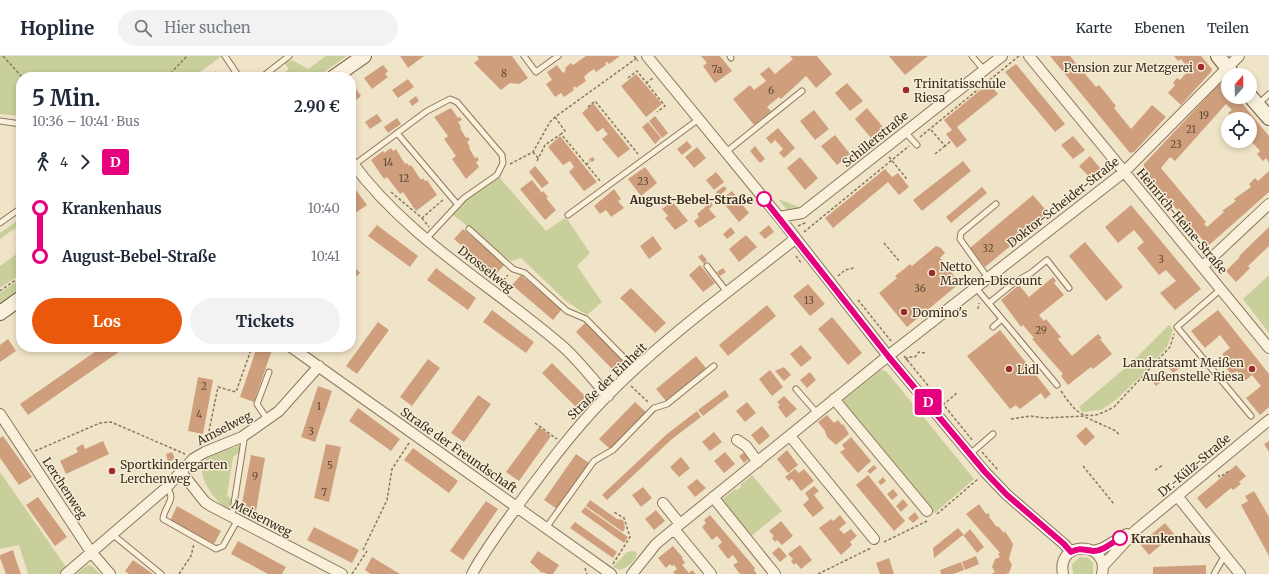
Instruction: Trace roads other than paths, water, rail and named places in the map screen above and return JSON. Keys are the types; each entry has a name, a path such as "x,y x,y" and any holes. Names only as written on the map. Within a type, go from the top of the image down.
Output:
{"street":[{"path":"341,72 364,56"},
{"name":"Schillerstraße","path":"778,217 802,213 921,118 1002,56"},
{"name":"Heinrich-Heine-Straße","path":"1029,56 1269,348"},
{"path":"1218,56 1227,68"},
{"name":"Doktor-Scheider-Straße","path":"1232,68 1239,56"},
{"path":"651,57 699,120 888,356 985,472 1007,495 1059,539 1071,552"},
{"name":"Doktor-Scheider-Straße","path":"632,574 656,544 677,526 975,287 1124,172 1221,80"},
{"path":"1257,104 1269,118"},
{"name":"Drosselweg","path":"356,168 386,203 429,235 494,292 562,345 608,396"},
{"path":"1202,266 1269,204"},
{"name":"Straße der Einheit","path":"472,574 517,507 563,444 608,396 635,369 685,327 795,239"},
{"path":"0,313 16,302"},
{"name":"Straße der Freundschaft","path":"298,352 609,573"},
{"name":"Amselweg","path":"66,574 166,488 193,459 211,449 242,436 267,419 290,400 319,366"},
{"path":"834,399 930,516"},
{"name":"Lerchenweg","path":"0,414 91,552 110,574"},
{"name":"Dr.-Külz-Straße","path":"1094,551 1103,548 1136,530 1269,420"},
{"path":"790,436 875,544"},
{"path":"737,440 746,446 758,462"},
{"name":"Meisenweg","path":"182,472 205,502 234,519 342,574"},
{"path":"1178,496 1240,574"},
{"path":"713,498 775,574"},
{"path":"663,503 677,526 711,574"},
{"name":"Dr.-Külz-Straße","path":"1102,570 1136,530"},
{"path":"1063,574 1063,564 1071,552 1082,548 1094,551 1098,555 1102,570"}],"lane":[{"path":"225,56 236,72"},
{"path":"268,72 289,56"},
{"path":"524,56 536,72 558,56"},
{"path":"972,56 984,70"},
{"path":"726,152 802,91"},
{"path":"1257,99 1269,94"},
{"path":"356,160 427,111 450,99 457,102 502,155 504,163 497,175 464,198 429,235"},
{"path":"568,215 699,120"},
{"path":"0,121 16,123"},
{"path":"905,131 917,145"},
{"path":"397,133 458,205"},
{"path":"988,278 960,239 961,233 996,204"},
{"path":"0,222 16,211"},
{"path":"469,229 513,269 525,273 567,311 586,319 635,369"},
{"path":"989,304 1015,282 1031,273 1047,260 1069,288"},
{"path":"707,266 728,293"},
{"path":"975,287 1057,385"},
{"path":"1222,289 1177,327 1251,416"},
{"path":"993,327 1002,319"},
{"path":"546,528 594,461 613,450 654,408 667,404 714,366"},
{"path":"267,419 257,404 270,372"},
{"path":"796,388 817,413"},
{"path":"970,454 993,434"},
{"path":"166,488 171,492 172,497 163,519 216,549 223,546 234,519 233,510 244,440 242,436"},
{"path":"112,534 161,574"},
{"path":"1214,574 1224,555"}],"place":[{"name":"Pension zur Metzgerei","path":"1201,67"},
{"name":"Trinitatisschule Riesa","path":"906,90"},
{"name":"August-Bebel-Straße","path":"764,199"},
{"name":"Netto Marken-Discount","path":"932,273"},
{"name":"Domino's","path":"904,312"},
{"name":"Lidl","path":"1009,369"},
{"name":"Landratsamt Meißen Außenstelle Riesa","path":"1252,369"},
{"name":"Sportkindergarten Lerchenweg","path":"112,471"},
{"name":"Krankenhaus","path":"1120,538"}]}
